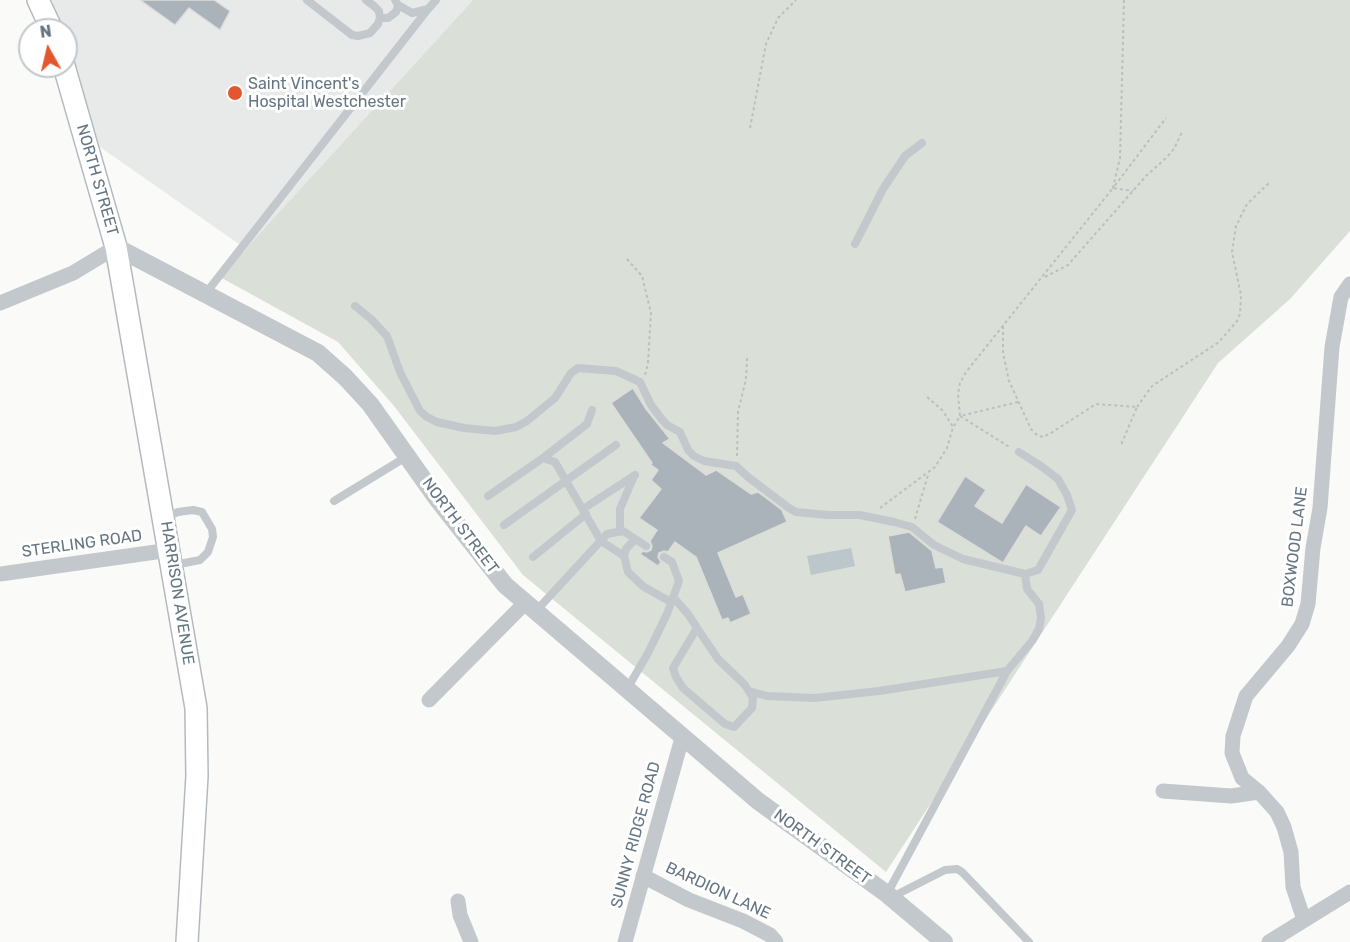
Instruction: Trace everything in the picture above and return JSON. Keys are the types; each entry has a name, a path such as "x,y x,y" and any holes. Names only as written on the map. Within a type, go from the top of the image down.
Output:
{"main road":[{"path":"38,0 46,18"},
{"name":"NORTH STREET","path":"67,78 116,247"},
{"name":"HARRISON AVENUE","path":"116,247 196,708 196,776 187,942"}],"street":[{"name":"NORTH STREET","path":"116,247 318,353 370,404 438,500 505,585 758,801 889,896 944,942"},
{"path":"0,303 73,273 116,247"},
{"name":"BOXWOOD LANE","path":"1304,920 1293,887 1289,840 1277,812 1259,792 1242,778 1232,753 1234,732 1246,696 1288,646 1302,624 1308,604 1313,548 1320,508 1332,347 1341,297 1350,284"},
{"name":"STERLING ROAD","path":"0,574 171,557"},
{"path":"429,700 530,607"},
{"name":"SUNNY RIDGE ROAD","path":"625,942 682,738"},
{"path":"1163,791 1231,796 1259,792"},
{"name":"BARDION LANE","path":"643,876 689,900 743,921 770,935 776,942"},
{"path":"1269,942 1350,892"},
{"path":"458,901 460,915 471,942"}],"lane":[{"path":"307,0 352,35 358,36 370,33 380,18 379,11 366,0"},
{"path":"205,294 436,0"},
{"path":"380,18 388,18 396,12 396,3"},
{"path":"396,3 412,13 428,9"},
{"path":"855,244 883,189 905,156 922,143"},
{"path":"355,306 387,336 400,372 420,411 427,417 448,425 495,431 516,427 555,398 571,373 578,368 616,371 640,382 651,405 668,425 680,432 688,450 694,456 704,461 736,466 796,512 868,516 912,527 934,545 963,559 1025,574 1038,570 1072,510 1058,479 1019,452"},
{"path":"488,495 543,458 587,424 592,410"},
{"path":"504,525 616,445"},
{"path":"334,501 407,456"},
{"path":"543,458 555,462 601,541 624,556"},
{"path":"533,557 584,512 635,475 620,509 620,531"},
{"path":"164,518 178,512 193,510 202,512 212,529 213,537 208,552 200,560 171,557"},
{"path":"530,607 607,534 627,532 646,546"},
{"path":"635,539 626,549 624,556 628,572 644,587 672,600 697,628 718,659 753,698 752,708 734,728 725,724 683,688 673,668 697,628"},
{"path":"627,691 648,653 679,581 672,562 664,557"},
{"path":"889,896 1008,671 1032,641 1039,628 1041,618 1039,604 1027,589 1025,574"},
{"path":"748,691 767,696 814,698 879,692 1008,671"},
{"path":"889,896 945,870 957,869 1029,942"}],"path":[{"path":"750,128 766,44 778,18 796,0"},
{"path":"1113,188 1120,158 1124,0"},
{"path":"868,516 935,467 947,448 953,427 960,416 958,394 960,383 966,372 1166,118"},
{"path":"1042,278 1068,265 1174,148 1182,132"},
{"path":"1120,445 1137,407 1152,386 1212,347 1237,321 1240,314 1241,295 1232,252 1236,226 1247,204 1269,183"},
{"path":"1113,188 1133,191"},
{"path":"627,259 642,276 651,313 648,363 645,375 640,382"},
{"path":"1003,326 1003,353 1009,381 1031,429 1037,435 1043,437 1096,404 1137,407"},
{"path":"736,466 738,411 746,379 747,358"},
{"path":"925,395 943,411 953,427"},
{"path":"960,416 1018,402"},
{"path":"960,416 1019,452"},
{"path":"912,527 928,473"}],"shaded area":[{"name":"Saint Vincent's Hospital Westchester","path":"52,0 473,0 246,249 100,147 78,78 78,18 59,18"},
{"path":"473,0 1350,0 1350,231 1290,299 1218,363 886,872 523,575 394,406 338,342 220,277"},
{"path":"851,548 855,566 811,575 807,556"}],"building":[{"path":"140,0 214,0 230,11 220,30 189,8 175,25"},
{"path":"633,388 646,409 670,439 663,443 706,475 716,470 751,494 758,492 782,510 787,522 718,553 736,597 743,594 751,614 730,623 728,618 722,620 696,557 675,542 668,552 659,553 658,557 661,562 658,566 640,554 651,550 650,541 657,530 639,518 661,489 651,480 658,470 651,465 652,463 611,403"},
{"path":"965,476 986,490 975,506 1002,523 1026,484 1061,507 1041,536 1026,526 1003,563 937,522"},
{"path":"909,532 932,551 936,568 943,567 946,583 905,592 900,574 895,575 888,536"}],"place":[{"name":"Saint Vincent's Hospital Westchester","path":"235,93"}]}
